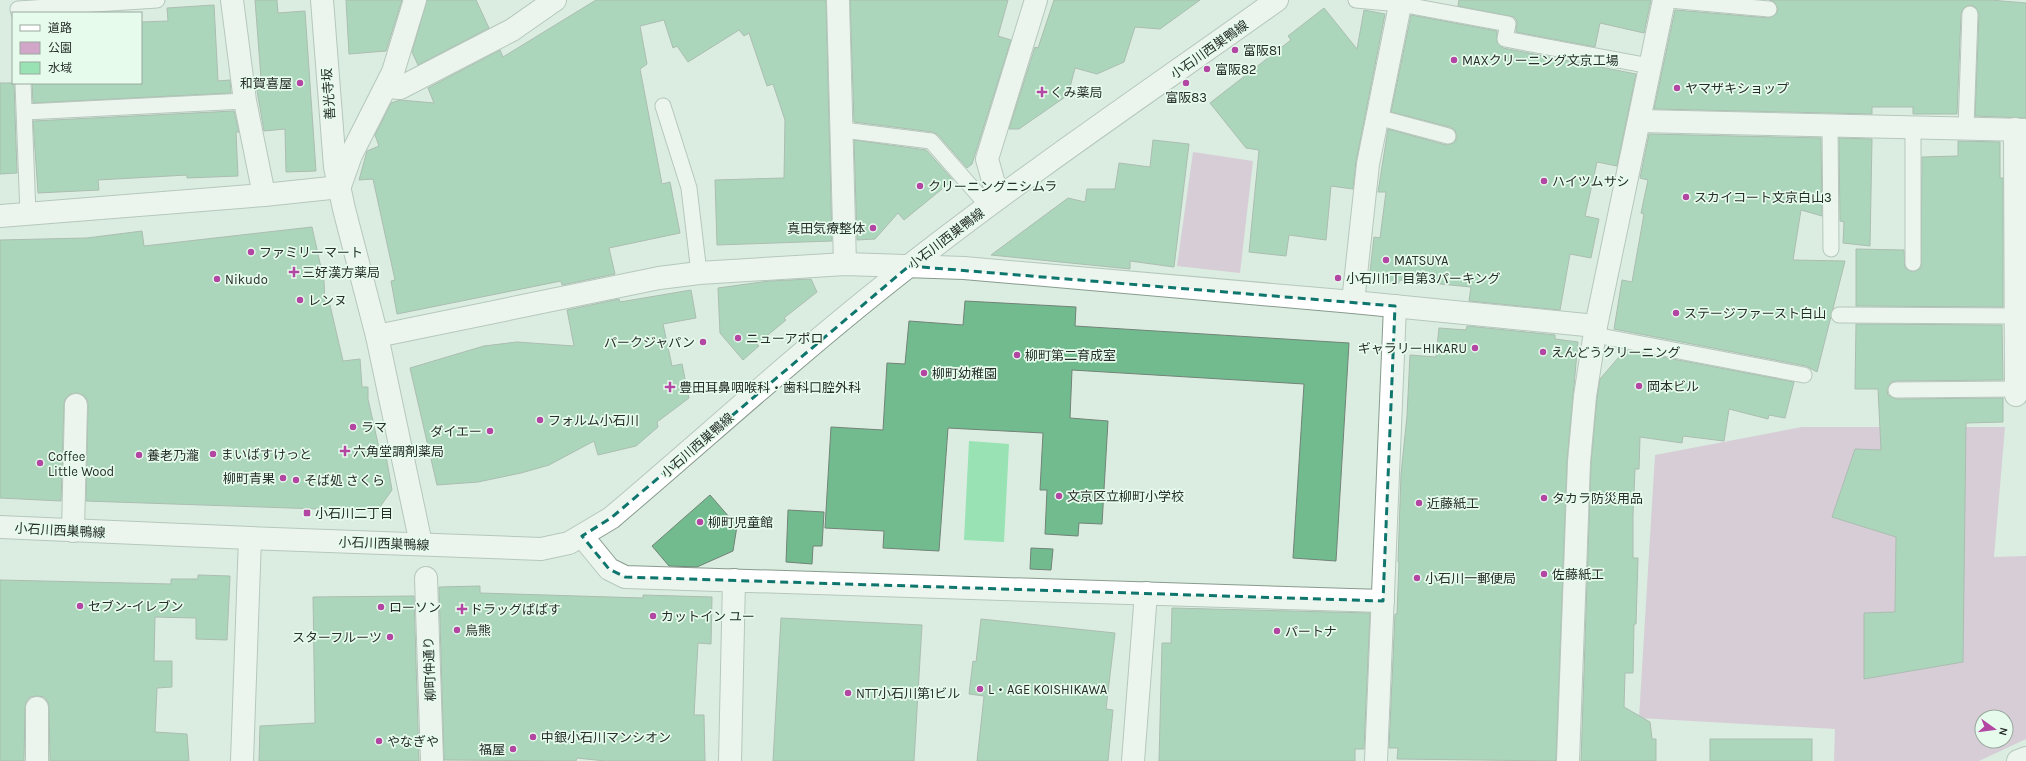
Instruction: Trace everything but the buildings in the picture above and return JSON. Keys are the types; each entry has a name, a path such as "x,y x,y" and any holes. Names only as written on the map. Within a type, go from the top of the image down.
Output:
{"street":[{"path":"232,0 245,101 264,196"},
{"name":"善光寺坂","path":"322,0 332,145 344,209 377,336 421,544"},
{"path":"0,216 264,196 340,187 351,155 387,88 414,0"},
{"path":"387,88 400,88 512,30 555,0"},
{"path":"838,0 843,130 845,264"},
{"path":"993,202 987,159 1036,0"},
{"name":"小石川西巣鴨線","path":"0,527 250,538 541,548 569,543 611,518 864,301 909,266 993,202 1278,0"},
{"path":"1568,761 1579,462 1585,396 1595,330 1640,121 1664,0"},
{"path":"1353,302 1368,164 1401,2"},
{"path":"1640,121 2020,129 2016,392"},
{"path":"377,336 659,278 699,273 845,264 964,268 1353,302 1595,330"},
{"path":"1376,761 1395,306"},
{"path":"73,531 76,405"},
{"path":"582,536 610,569 625,577 1383,601"},
{"path":"242,761 250,538"},
{"name":"柳町仲通り","path":"426,578 432,761"},
{"path":"730,761 734,580"},
{"path":"1133,761 1146,593"},
{"path":"37,708 37,761"},
{"path":"2018,761 2026,758"}],"lane":[{"path":"19,12 18,9 157,0"},
{"path":"1356,0 1401,2 1508,24 1505,39 1650,66"},
{"path":"1669,0 1769,9"},
{"path":"1966,128 1970,14"},
{"path":"23,84 28,215"},
{"path":"25,112 245,101"},
{"path":"663,106 689,188 699,273"},
{"path":"1377,118 1448,136"},
{"path":"1830,125 1831,249"},
{"path":"1913,127 1913,263"},
{"path":"843,130 931,141 993,202"},
{"path":"1839,315 2016,316"},
{"path":"1595,330 1804,376"},
{"path":"1896,390 2016,392"}],"highlighted area":[{"path":"909,266 1395,306 1383,601 625,577 609,569 582,536 611,518"}],"green space":[{"path":"1193,152 1253,161 1240,273 1177,266"},
{"path":"1802,427 2005,427 1994,557 2026,556 2026,739 2014,745 2014,709 1974,709 1974,749 2005,749 1979,761 1834,761 1835,729 1639,718 1655,455"}],"water":[{"path":"969,441 1009,444 1004,542 964,540"}],"place":[{"name":"富阪81","path":"1235,50"},
{"name":"MAXクリーニング文京工場","path":"1454,60"},
{"name":"富阪82","path":"1207,69"},
{"name":"和賀喜屋","path":"300,83"},
{"name":"富阪83","path":"1186,83"},
{"name":"ヤマザキショップ","path":"1677,88"},
{"name":"くみ薬局","path":"1042,92"},
{"name":"ハイツムサシ","path":"1544,181"},
{"name":"クリーニングニシムラ","path":"920,186"},
{"name":"スカイコート文京白山3","path":"1686,197"},
{"name":"真田気療整体","path":"873,228"},
{"name":"ファミリーマート","path":"251,252"},
{"name":"MATSUYA","path":"1386,260"},
{"name":"三好漢方薬局","path":"294,272"},
{"name":"小石川1丁目第3パーキング","path":"1338,278"},
{"name":"Nikudo","path":"217,279"},
{"name":"レンヌ","path":"300,300"},
{"name":"ステージファースト白山","path":"1676,313"},
{"name":"ニューアポロ","path":"738,338"},
{"name":"パークジャパン","path":"703,342"},
{"name":"ギャラリーHIKARU","path":"1475,348"},
{"name":"えんどうクリーニング","path":"1543,352"},
{"name":"柳町第二育成室","path":"1017,355"},
{"name":"柳町幼稚園","path":"924,373"},
{"name":"岡本ビル","path":"1639,386"},
{"name":"豊田耳鼻咽喉科・歯科口腔外科","path":"670,387"},
{"name":"フォルム小石川","path":"540,420"},
{"name":"ラマ","path":"353,427"},
{"name":"ダイエー","path":"490,431"},
{"name":"六角堂調剤薬局","path":"345,451"},
{"name":"まいばすけっと","path":"213,454"},
{"name":"養老乃瀧","path":"139,455"},
{"name":"Coffee Little Wood","path":"40,463"},
{"name":"柳町青果","path":"283,478"},
{"name":"そば処 さくら","path":"296,480"},
{"name":"文京区立柳町小学校","path":"1059,496"},
{"name":"タカラ防災用品","path":"1544,498"},
{"name":"近藤紙工","path":"1419,503"},
{"name":"小石川二丁目","path":"307,513"},
{"name":"柳町児童館","path":"700,522"},
{"name":"佐藤紙工","path":"1544,574"},
{"name":"小石川一郵便局","path":"1417,578"},
{"name":"セブン-イレブン","path":"80,606"},
{"name":"ローソン","path":"381,607"},
{"name":"ドラッグぱぱす","path":"462,609"},
{"name":"カットイン ユー","path":"653,616"},
{"name":"鳥熊","path":"457,630"},
{"name":"パートナ","path":"1277,631"},
{"name":"スターフルーツ","path":"390,637"},
{"name":"L・AGE KOISHIKAWA","path":"980,689"},
{"name":"NTT小石川第1ビル","path":"848,693"},
{"name":"中銀小石川マンシオン","path":"533,737"},
{"name":"やなぎや","path":"379,741"},
{"name":"福屋","path":"513,749"}]}
